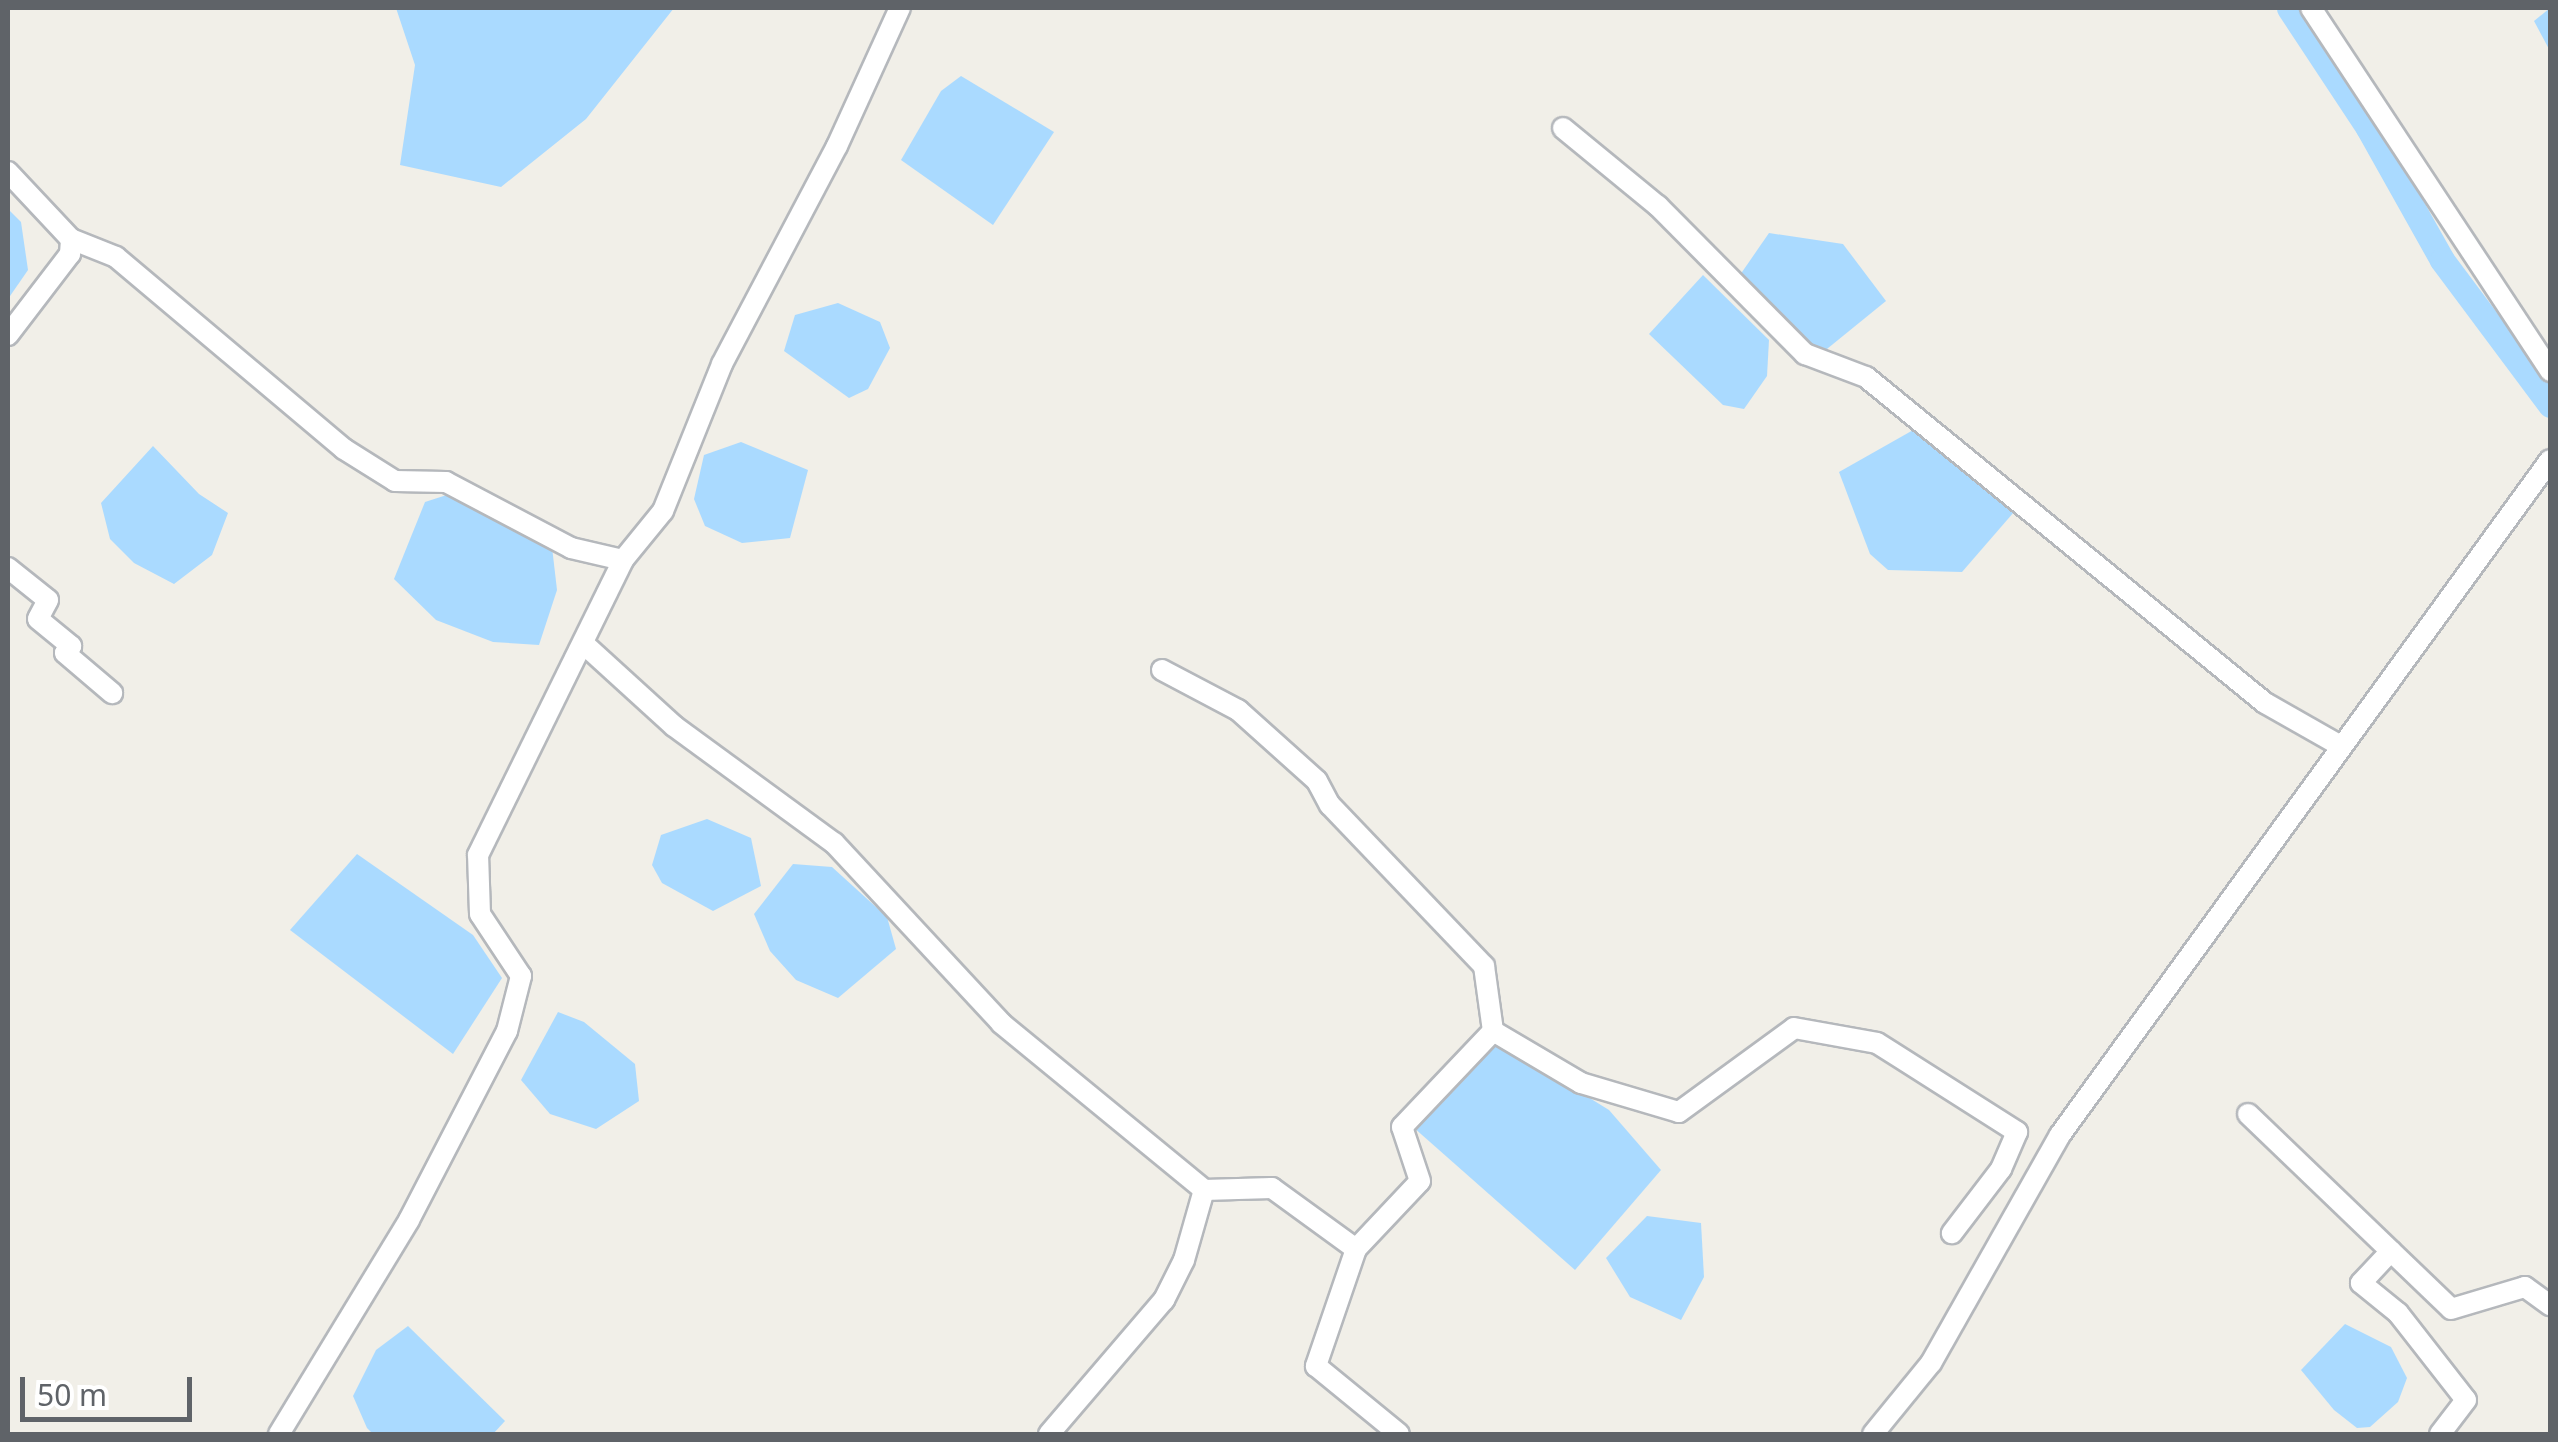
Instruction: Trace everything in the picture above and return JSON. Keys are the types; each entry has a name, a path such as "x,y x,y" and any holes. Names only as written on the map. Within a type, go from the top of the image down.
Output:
{"street":[{"path":"278,1434 409,1220 507,1031 521,976 480,914 478,855 585,645 623,560 663,511 722,364 837,146 900,8"},
{"path":"2311,8 2550,371"},
{"path":"1563,128 1658,206 1805,354 1866,377 2265,703 2339,745"},
{"path":"8,172 71,239 116,258 294,410 395,481 446,482 571,548 623,560"},
{"path":"8,334 70,254 71,239"},
{"path":"1873,1434 1931,1363 2060,1134 2339,745 2550,460"},
{"path":"8,568 48,600 38,619 70,646 65,653 112,693"},
{"path":"585,645 674,726 834,843 1002,1023 1204,1190 1272,1188 1356,1249"},
{"path":"1162,670 1238,710 1317,781 1330,805 1484,966 1493,1031"},
{"path":"1493,1031 1581,1083 1679,1112 1794,1028 1876,1043 2017,1132 2001,1169 1952,1233"},
{"path":"1399,1434 1316,1366 1356,1249 1420,1181 1402,1127 1493,1031"},
{"path":"2248,1114 2451,1308 2525,1287 2550,1305"},
{"path":"1049,1434 1164,1300 1184,1260 1204,1190"},
{"path":"2391,1252 2361,1283 2398,1313 2466,1400 2440,1434"}],"water":[{"path":"396,8 674,8 586,119 501,187 400,165 415,65"},
{"path":"2550,8 2550,51 2534,21"},
{"path":"961,76 1054,132 993,225 901,160 941,91"},
{"path":"8,209 21,222 28,270 8,299"},
{"path":"1769,233 1843,244 1886,301 1822,353 1790,336 1740,275"},
{"path":"1703,275 1769,340 1767,376 1744,409 1723,405 1649,334"},
{"path":"838,303 880,322 890,348 868,389 849,398 784,351 795,315"},
{"path":"1915,429 2014,512 1962,572 1888,570 1870,554 1839,472"},
{"path":"741,442 808,470 790,538 742,543 705,526 694,499 704,455"},
{"path":"153,446 199,494 228,513 212,555 174,584 134,563 110,539 101,503"},
{"path":"456,492 552,547 557,590 539,645 493,642 436,620 394,579 425,502"},
{"path":"707,819 751,838 761,886 713,911 662,883 652,865 661,835"},
{"path":"357,854 473,935 502,978 453,1054 290,930"},
{"path":"793,864 832,867 887,917 896,949 838,998 796,980 770,951 754,914"},
{"path":"558,1012 584,1022 635,1064 639,1101 596,1129 550,1114 521,1080"},
{"path":"1499,1042 1609,1110 1661,1170 1575,1270 1413,1127"},
{"path":"1647,1216 1701,1223 1704,1277 1681,1320 1630,1297 1606,1258"},
{"path":"2345,1324 2391,1347 2407,1378 2398,1402 2370,1427 2357,1428 2334,1410 2301,1370"},
{"path":"408,1326 505,1421 493,1434 373,1434 367,1428 353,1396 376,1350"}],"waterway":[{"path":"2289,8 2368,128 2442,260 2550,405"}]}
